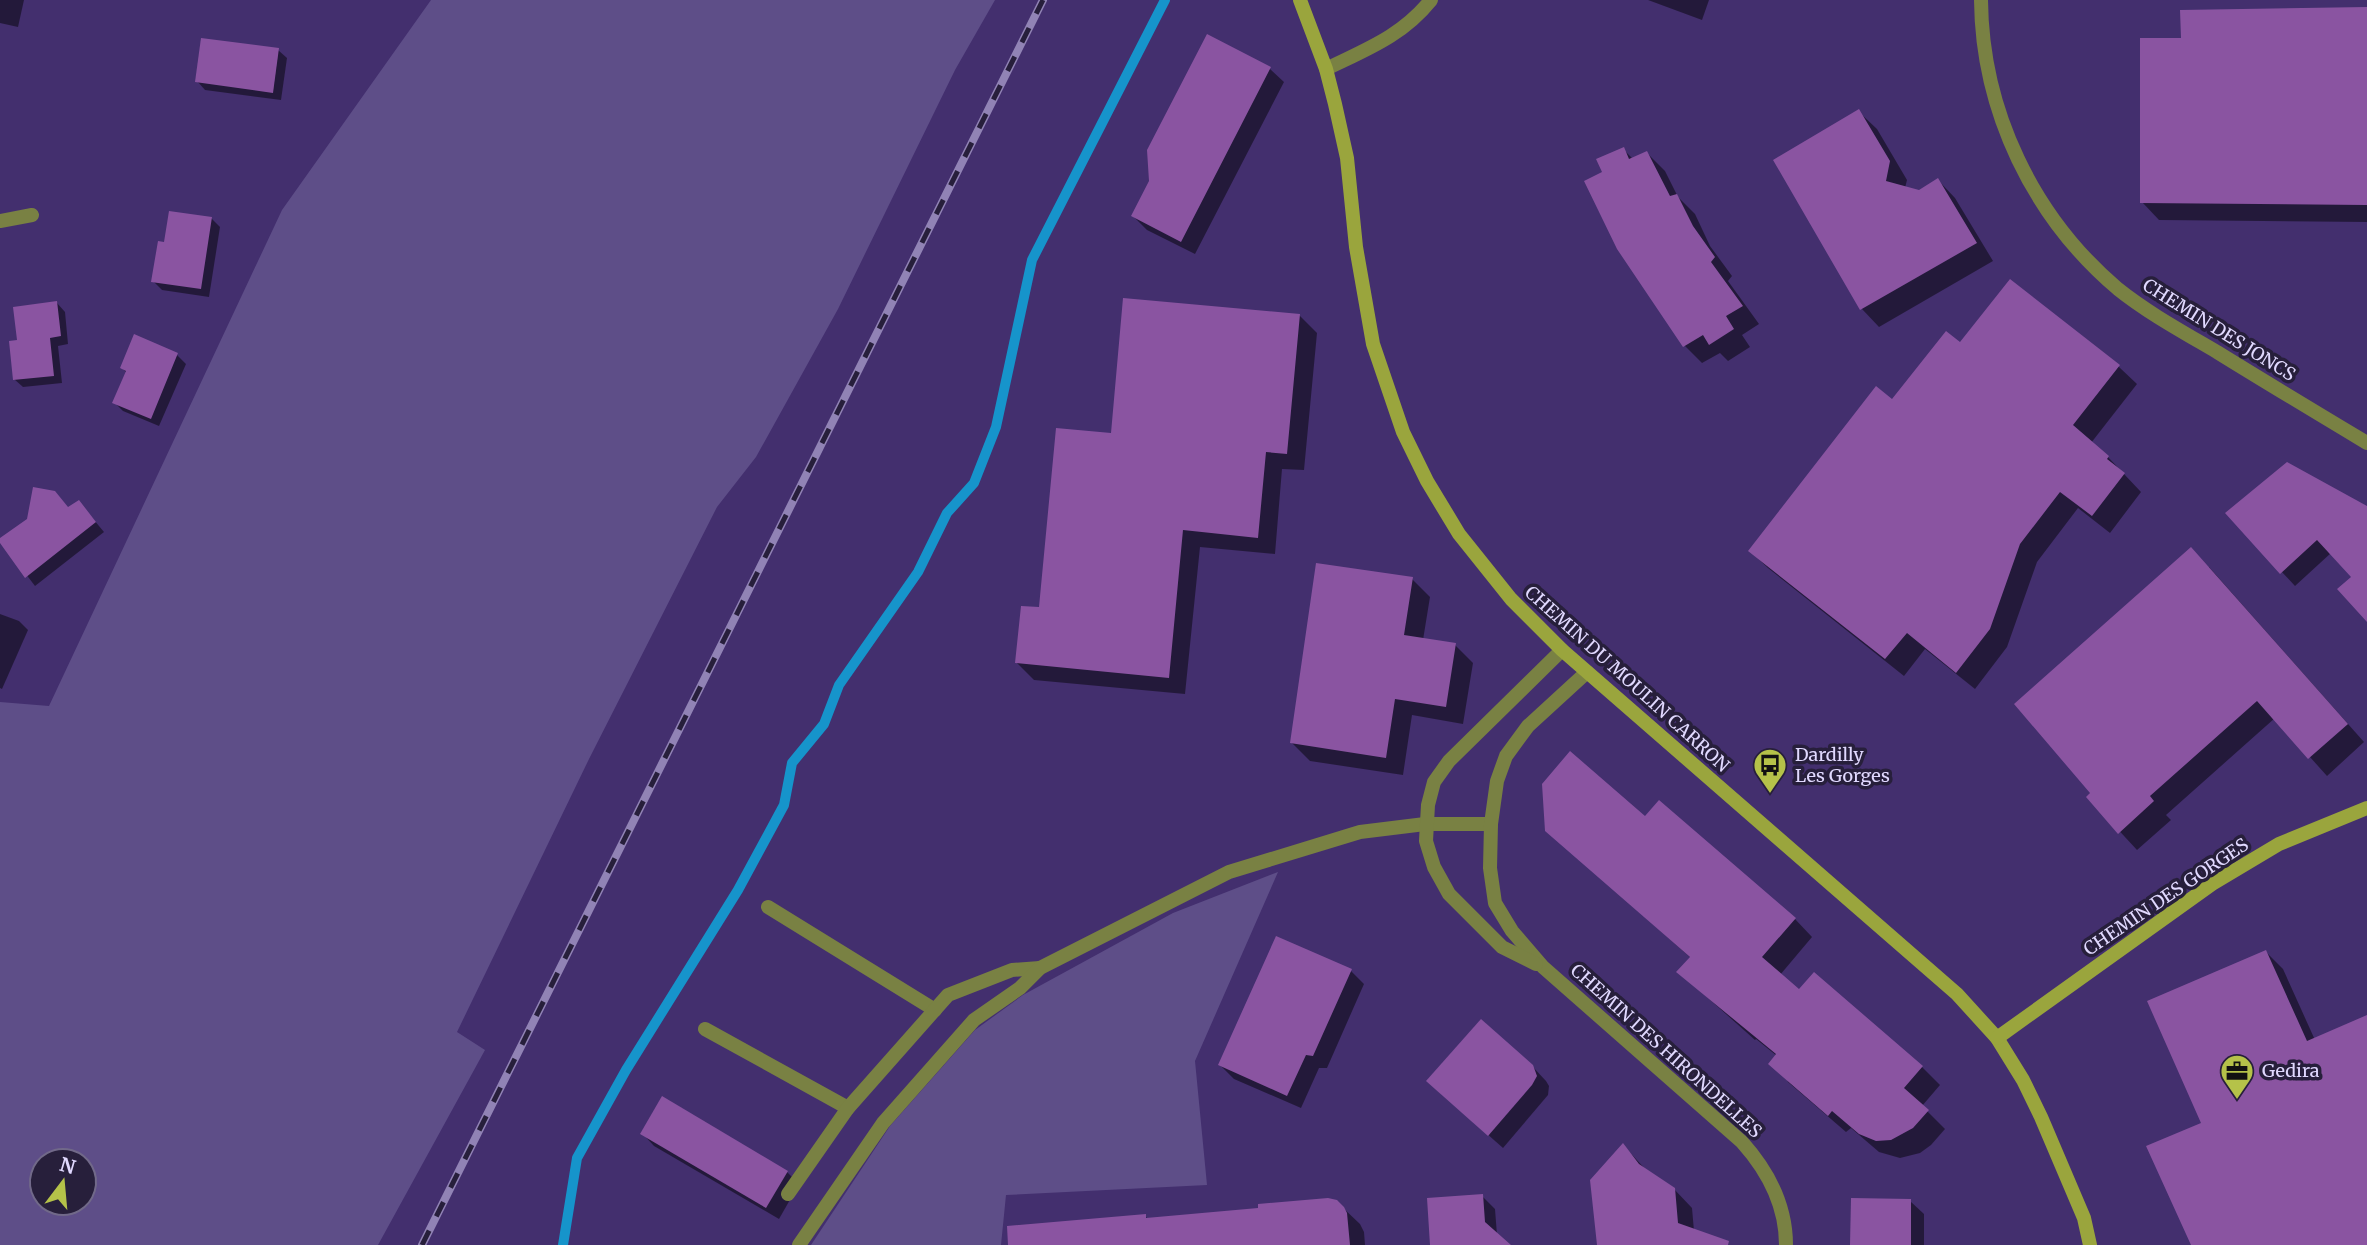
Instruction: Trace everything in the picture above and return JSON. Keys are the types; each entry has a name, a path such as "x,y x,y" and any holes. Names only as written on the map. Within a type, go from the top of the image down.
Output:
{"street":[{"name":"CHEMIN DU MOULIN CARRON","path":"1300,0 1326,69 1347,158 1356,247 1373,344 1403,432 1427,481 1459,534 1511,599 1562,650 1957,994 1997,1038 2041,1117 2084,1218 2090,1245"},
{"path":"1326,69 1385,42 1417,17 1431,0"},
{"name":"CHEMIN DES JONCS","path":"1981,0 1983,45 1991,86 2003,125 2029,183 2050,216 2073,243 2118,289 2158,317 2367,443"},
{"path":"0,221 32,215"},
{"name":"CHEMIN DES HIRONDELLES","path":"1543,967 1502,947 1449,894 1434,867 1426,841 1425,824 1434,782 1449,761 1562,650"},
{"name":"CHEMIN DES HIRONDELLES","path":"1587,672 1528,726 1511,748 1497,781 1491,824 1490,868 1495,903 1512,931 1543,967 1742,1142 1758,1160 1776,1193 1784,1220 1786,1245"},
{"name":"CHEMIN DES GORGES","path":"1997,1038 2213,884 2279,844 2367,808"},
{"path":"799,1245 883,1123 974,1020 1020,988 1040,968 1229,872 1360,832 1425,824 1491,824"},
{"path":"768,907 935,1010"},
{"path":"788,1194 848,1108 948,995 1012,970 1040,968"},
{"path":"705,1029 848,1108"}],"shaded area":[{"path":"431,0 995,0 955,70 838,309 756,457 717,507 589,759 457,1032 485,1050 378,1245 0,1245 0,702 49,706 282,210"},
{"path":"1278,872 1195,1061 1207,1185 1006,1195 1001,1245 811,1245 890,1126 975,1030 1023,995 1173,913"}],"building":[{"path":"2367,7 2367,205 2140,203 2140,38 2181,38 2180,10"},
{"path":"1207,34 1271,67 1181,242 1131,216 1149,181 1147,150"},
{"path":"201,38 279,48 273,93 195,82"},
{"path":"1859,109 1890,161 1886,181 1919,190 1938,178 1977,243 1860,310 1773,160"},
{"path":"1624,147 1629,159 1647,151 1670,196 1677,194 1693,226 1715,257 1711,262 1743,306 1726,316 1734,329 1709,345 1703,335 1683,347 1617,249 1584,181 1602,172 1596,159"},
{"path":"169,211 212,217 201,289 151,282 158,241 164,242"},
{"path":"2010,279 2120,365 2073,425 2125,473 2092,516 2060,492 2020,544 1990,629 1956,673 1907,633 1885,659 1748,551 1876,386 1892,399 1946,331 1960,342"},
{"path":"1123,298 1300,314 1287,454 1266,452 1258,538 1183,530 1169,678 1015,663 1021,606 1039,607 1056,428 1111,433"},
{"path":"57,301 61,336 50,338 54,376 13,380 9,341 17,340 13,307"},
{"path":"134,334 178,353 151,419 112,403 126,371 120,368"},
{"path":"2287,462 2367,506 2367,622 2337,589 2351,577 2317,540 2280,574 2225,513"},
{"path":"33,487 55,491 68,507 79,500 96,522 25,578 0,543 0,538 27,519"},
{"path":"2191,547 2348,724 2308,759 2257,701 2150,796 2154,801 2118,834 2086,797 2090,793 2014,704"},
{"path":"1316,563 1413,577 1404,635 1456,643 1446,707 1395,699 1386,758 1290,743"},
{"path":"1570,751 1645,816 1659,800 1796,918 1762,957 1799,989 1814,972 1923,1066 1904,1088 1929,1110 1913,1128 1891,1140 1876,1141 1859,1134 1832,1111 1828,1116 1768,1064 1776,1054 1676,972 1690,957 1545,831 1542,784"},
{"path":"1276,936 1352,969 1313,1056 1306,1055 1287,1096 1218,1065"},
{"path":"2266,950 2307,1041 2367,1015 2367,1245 2191,1245 2146,1146 2201,1123 2147,1001"},
{"path":"1481,1019 1533,1065 1537,1076 1488,1136 1426,1081"},
{"path":"662,1096 788,1171 766,1208 640,1134"},
{"path":"1623,1143 1639,1164 1675,1188 1678,1223 1729,1241 1728,1245 1597,1245 1590,1180"},
{"path":"1483,1194 1485,1222 1511,1245 1430,1245 1427,1198"},
{"path":"1328,1198 1337,1200 1347,1213 1350,1245 1008,1245 1007,1226 1146,1214 1146,1218 1258,1208 1258,1204"},
{"path":"1851,1198 1911,1199 1911,1245 1850,1245"}],"waterway":[{"path":"563,1245 577,1158 626,1070 738,890 784,805 792,763 824,724 839,685 918,572 947,513 974,483 996,427 1032,260 1165,0"}],"railway":[{"path":"422,1245 1043,0"}],"place":[{"name":"Dardilly Les Gorges","path":"1770,795"},
{"name":"Gedira","path":"2237,1101"}]}
